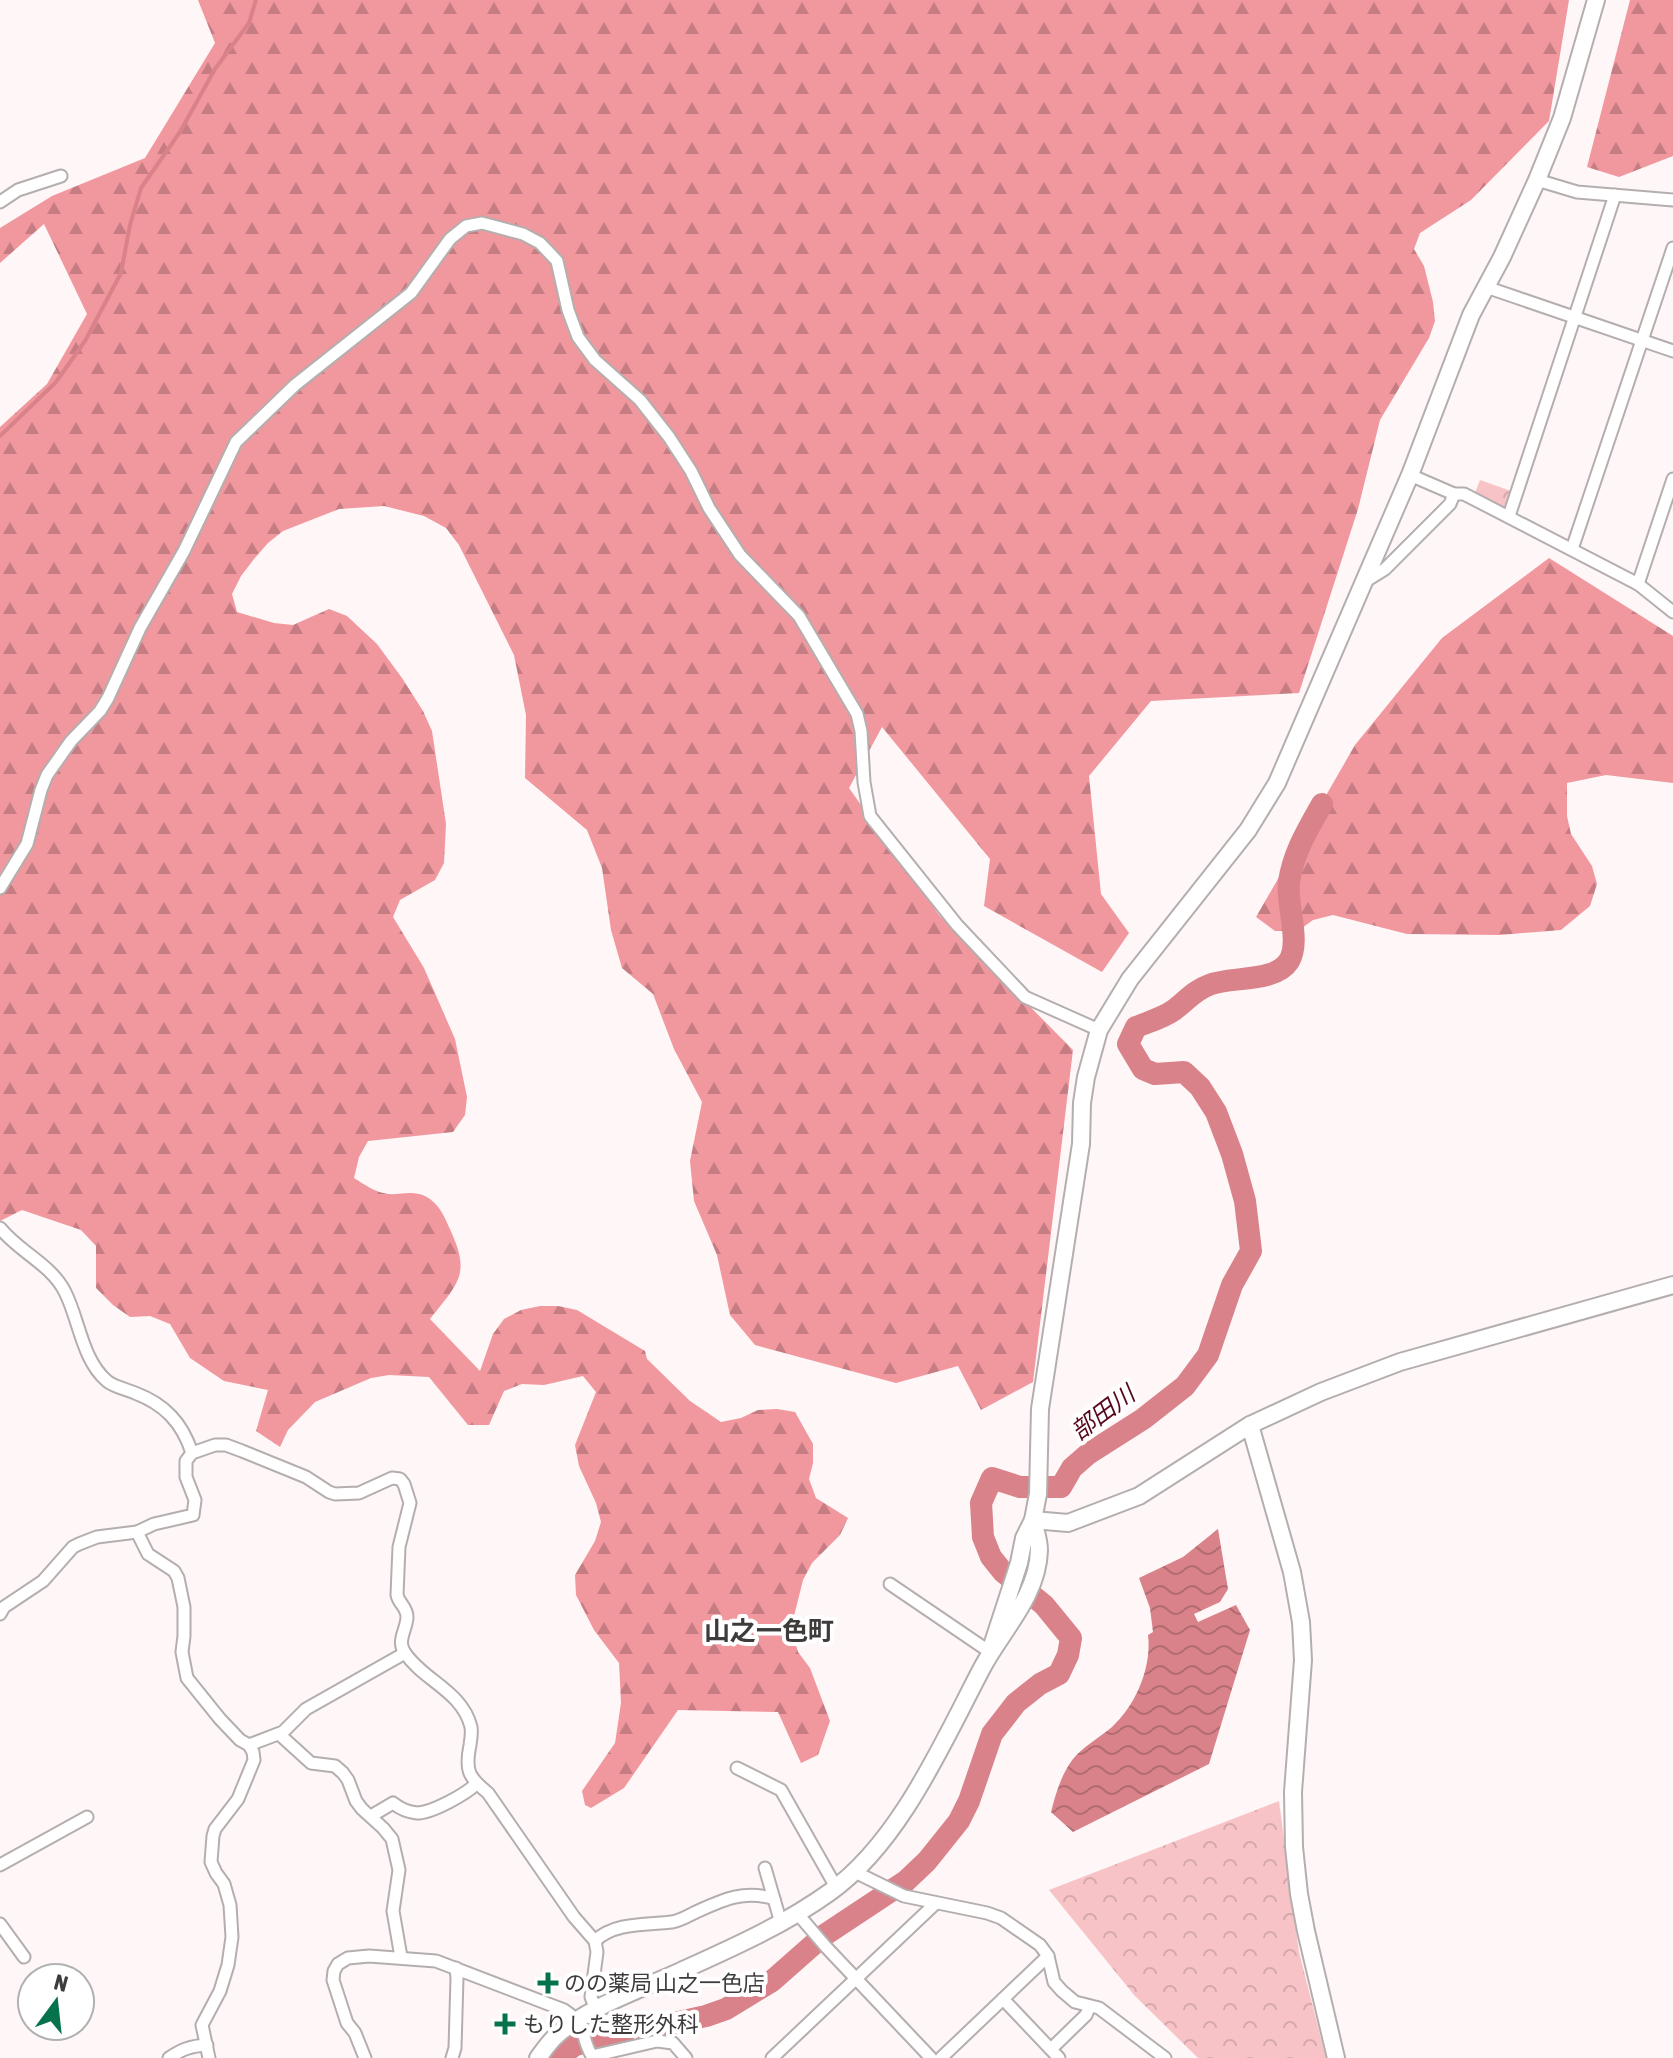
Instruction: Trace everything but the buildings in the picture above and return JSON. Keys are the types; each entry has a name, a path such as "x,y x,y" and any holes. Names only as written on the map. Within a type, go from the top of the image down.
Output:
{"street":[{"path":"1016,1600 1024,1538 1033,1520 1038,1494 1040,1409 1081,1144 1086,1077 1099,1030 1130,979 1248,830 1277,783 1410,475 1471,315 1537,180 1562,118 1596,0"},
{"path":"0,202 18,190 61,176"},
{"path":"1537,180 1577,192 1673,200"},
{"path":"1509,516 1615,195"},
{"path":"0,888 27,844 47,775 108,698 140,628 184,551 236,442 295,385 411,293 450,239 466,226 482,223 523,234 540,243 557,261 568,310 578,337 595,360 640,400 691,471 709,508 740,555 799,616 857,714 870,816 957,925 1025,997 1099,1030"},
{"path":"1572,549 1673,248"},
{"path":"1486,287 1673,351"},
{"path":"1410,475 1454,494 1464,494 1509,516 1638,584 1673,612"},
{"path":"1638,584 1673,479"},
{"path":"1364,582 1385,569 1450,504 1454,494"},
{"path":"0,1228 58,1279 69,1299 84,1344 99,1372 111,1384 142,1396 168,1411 176,1420 192,1453"},
{"path":"1033,1520 1068,1523 1126,1502 1250,1425 1321,1392 1400,1362 1673,1285"},
{"path":"1250,1425 1292,1572 1301,1622 1303,1660 1293,1792 1294,1847 1306,1931 1336,2058"},
{"path":"0,1614 4,1607 51,1573 73,1547 97,1537 137,1532 166,1520 193,1515 195,1500 186,1477 186,1461 192,1453 215,1445 232,1446 306,1477 329,1492 359,1493 392,1478 402,1481 410,1503 399,1547 397,1595 407,1613 401,1641 405,1653 455,1697 463,1709 472,1729 467,1764 471,1777 488,1793 574,1917 595,1941 597,1952 591,1997 596,2010"},
{"path":"538,2058 557,2034 582,2027 596,2010 781,1923 855,1872 904,1809 937,1753 1016,1600 1032,1581 1039,1548 1033,1520"},
{"path":"137,1532 148,1554 174,1571 178,1578 184,1607 182,1652 187,1678 220,1719 253,1752 254,1760 244,1786 213,1836 211,1862 224,1884 230,1905 232,1937 220,1991 202,2025 208,2052"},
{"path":"890,1584 990,1652"},
{"path":"249,1745 283,1732 306,1709 405,1653"},
{"path":"279,1734 311,1763 335,1766 343,1773 356,1801 388,1834 398,1859 393,1911 401,1957"},
{"path":"737,1768 781,1790 836,1887"},
{"path":"371,1816 393,1803 407,1811 423,1812 468,1792 476,1784"},
{"path":"0,1865 87,1817"},
{"path":"765,1868 781,1923"},
{"path":"855,1872 904,1896 1001,1918 1040,1945 1048,1956 1054,1982 1062,1991 1075,2002 1099,2008 1165,2058"},
{"path":"595,1941 612,1929 673,1922 725,1898 756,1894 774,1899"},
{"path":"772,2058 936,1903"},
{"path":"797,1913 812,1933 931,2058"},
{"path":"0,1924 24,1957"},
{"path":"365,2058 355,2033 347,2023 333,1980 338,1964 348,1958 369,1956 436,1961 564,2010 582,2027 592,2056 657,2041 673,2043 686,2058"},
{"path":"941,2058 1048,1956"},
{"path":"452,2058 455,2048 456,1968"},
{"path":"1003,1999 1055,2054 1090,2006"},
{"path":"169,2058 191,2046 208,2052"}],"green space":[{"path":"198,0 1569,0 1549,121 1471,200 1420,233 1414,249 1424,266 1435,321 1429,338 1380,420 1358,509 1299,693 1151,701 1089,776 1101,894 1129,933 1102,972 984,906 990,859 882,727 849,788 939,915 1073,1050 1033,1382 981,1410 958,1366 896,1383 755,1345 730,1315 717,1255 694,1201 690,1161 702,1102 674,1049 653,994 622,968 611,930 602,868 587,830 525,778 526,715 514,655 459,545 446,528 424,516 384,506 339,509 283,531 254,559 232,594 237,612 274,623 293,625 329,609 347,616 377,644 423,711 432,731 446,824 444,863 435,880 400,900 393,917 424,968 455,1039 467,1097 465,1115 453,1132 368,1141 359,1157 354,1178 383,1193 425,1196 444,1216 461,1266 455,1285 430,1319 480,1371 493,1334 504,1319 521,1310 540,1306 577,1310 645,1351 647,1359 690,1401 721,1422 758,1410 795,1412 813,1444 809,1479 816,1498 848,1518 840,1535 812,1563 803,1580 794,1616 793,1635 798,1652 810,1668 830,1721 818,1755 801,1763 778,1712 678,1710 624,1788 591,1808 585,1805 582,1791 615,1743 621,1703 619,1663 594,1630 576,1595 575,1575 595,1541 601,1522 579,1466 575,1445 596,1392 583,1376 544,1385 522,1384 504,1391 489,1425 468,1425 429,1377 389,1375 371,1378 315,1402 288,1430 280,1447 256,1431 268,1390 224,1381 190,1358 170,1324 150,1316 130,1317 113,1305 96,1288 96,1246 81,1230 22,1210 0,1221 0,427 47,384 87,314 44,224 0,263 0,228 52,196 145,158 215,43"},
{"path":"1630,0 1673,0 1673,156 1619,177 1587,167"},
{"path":"1480,480 1511,491 1505,507 1475,493"},
{"path":"1549,558 1673,636 1673,783 1606,775 1567,783 1567,816 1571,834 1592,866 1597,884 1590,906 1561,930 1500,935 1407,934 1333,915 1313,920 1298,931 1275,931 1256,917 1355,745 1442,638"},
{"path":"1279,1801 1299,1952 1326,2058 1198,2058 1135,1996 1049,1890"}],"water":[{"path":"1218,1529 1228,1589 1220,1602 1194,1614 1198,1622 1236,1605 1250,1630 1209,1764 1073,1832 1051,1812 1062,1778 1077,1754 1121,1718 1135,1697 1145,1672 1148,1635 1153,1632 1150,1608 1139,1578 1183,1557"}],"waterway":[{"path":"0,436 56,382 85,341 121,273 141,188 180,132 215,69 249,23 256,0"},
{"name":"部田川","path":"558,2058 575,2045 726,2009 772,1981 823,1936 906,1881 927,1861 959,1821 992,1734 1016,1703 1059,1674 1068,1655 1071,1638 1044,1605 1003,1572 991,1557 983,1537 981,1503 992,1478 1020,1487 1061,1487 1072,1468 1088,1454 1143,1419 1185,1386 1208,1355 1232,1285 1251,1251 1245,1201 1216,1112 1200,1087 1184,1072 1155,1074 1143,1069 1128,1044 1136,1027 1170,1013 1204,987 1274,973 1289,961 1294,943 1289,891 1291,871 1322,804"}],"place":[{"name":"のの薬局 山之一色店","path":"548,1983"},
{"name":"もりした整形外科","path":"505,2024"}],"district":[{"name":"山之一色町","path":"769,1631"}]}
